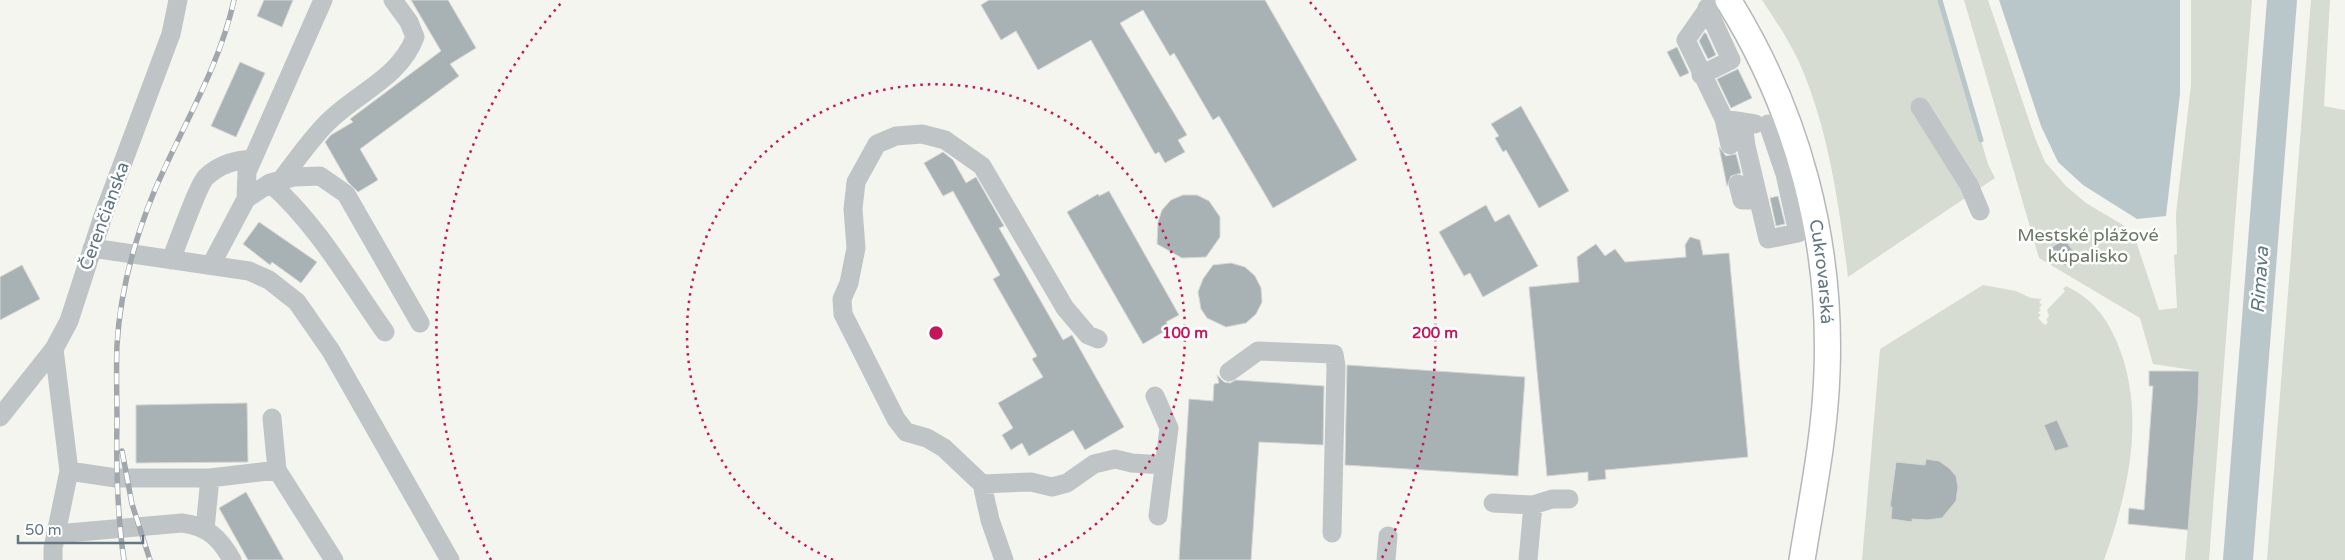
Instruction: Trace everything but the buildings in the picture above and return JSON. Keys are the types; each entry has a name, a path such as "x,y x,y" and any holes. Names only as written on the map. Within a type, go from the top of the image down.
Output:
{"main road":[{"name":"Cukrovarská","path":"1712,7 1740,19 1779,123 1809,185 1821,252 1827,298 1827,372 1823,424 1802,560"}],"street":[{"name":"Čerenčianska","path":"0,417 54,349 69,321 92,248 171,34 178,0"},
{"path":"211,265 246,199 248,172 253,159 323,0"},
{"path":"246,199 275,181 324,125 391,73 409,53 415,37 409,22 394,0"},
{"path":"1701,75 1721,65 1712,7"},
{"path":"1712,7 1686,40 1701,75 1724,119 1730,145"},
{"path":"1920,106 1969,185 1980,211"},
{"path":"1724,119 1743,124 1779,123 1785,174 1798,233 1757,207 1743,124"},
{"path":"1004,560 990,520 982,484 944,448 926,438 906,432 896,418 842,314 842,299 849,283 856,248 853,209 856,182 877,144 896,136 922,134 946,140 982,166 1065,308 1088,335 1098,339"},
{"path":"171,260 205,178 221,165 236,160 253,159"},
{"path":"1757,207 1785,174"},
{"path":"275,181 294,177 320,176 346,194 420,323"},
{"path":"275,181 300,211 385,332"},
{"path":"1757,207 1793,211"},
{"path":"92,248 249,271 269,280 297,302 330,351 450,560"},
{"path":"53,560 56,534 69,471 54,349"},
{"path":"1229,372 1258,351 1334,354 1336,366 1332,533"},
{"path":"1155,396 1169,428 1158,516"},
{"path":"272,418 277,470 334,560"},
{"path":"982,484 1031,482 1052,487 1067,483 1094,464 1115,459 1132,463 1164,465"},
{"path":"69,471 116,478 210,478 277,470"},
{"path":"204,529 210,478"},
{"path":"1493,503 1534,505 1552,499 1569,498"},
{"path":"1528,560 1534,505"},
{"path":"56,534 182,523 204,529 216,537 232,560"},
{"path":"1386,560 1388,536"}],"green space":[{"path":"1762,0 1939,0 1988,164 1995,178 1848,277 1836,195 1818,114 1799,62 1782,30"},
{"name":"Mestské plážové kúpalisko","path":"1964,0 1988,0 2045,162 2066,186 2086,203 2123,225 2133,242 2136,241 2159,310 2177,308 2174,255 2177,254 2176,213 2191,85 2191,0 2252,0 2209,560 2185,560 2198,410 2199,371 2153,364 2140,318 2039,258"},
{"path":"2311,0 2330,0 2324,106 2345,110 2345,560 2267,560"},
{"path":"1983,285 2016,291 2031,298 2042,299 2039,302 2042,305 2039,308 2041,310 2038,313 2041,315 2038,318 2045,325 2048,322 2046,320 2049,316 2047,310 2065,291 2063,289 2066,286 2083,296 2096,308 2116,340 2131,394 2131,450 2121,506 2104,560 1862,560 1880,349"}],"shaded area":[{"path":"1999,0 2180,0 2180,94 2166,216 2137,219 2083,185 2058,162 2041,126"}],"waterway":[{"path":"1940,0 1981,140"},
{"name":"Rimava","path":"2238,560 2282,0"}],"railway":[{"path":"124,560 117,490 117,345 121,306 134,248 147,210 219,50 234,0"},
{"path":"122,451 132,504 150,560"}]}
